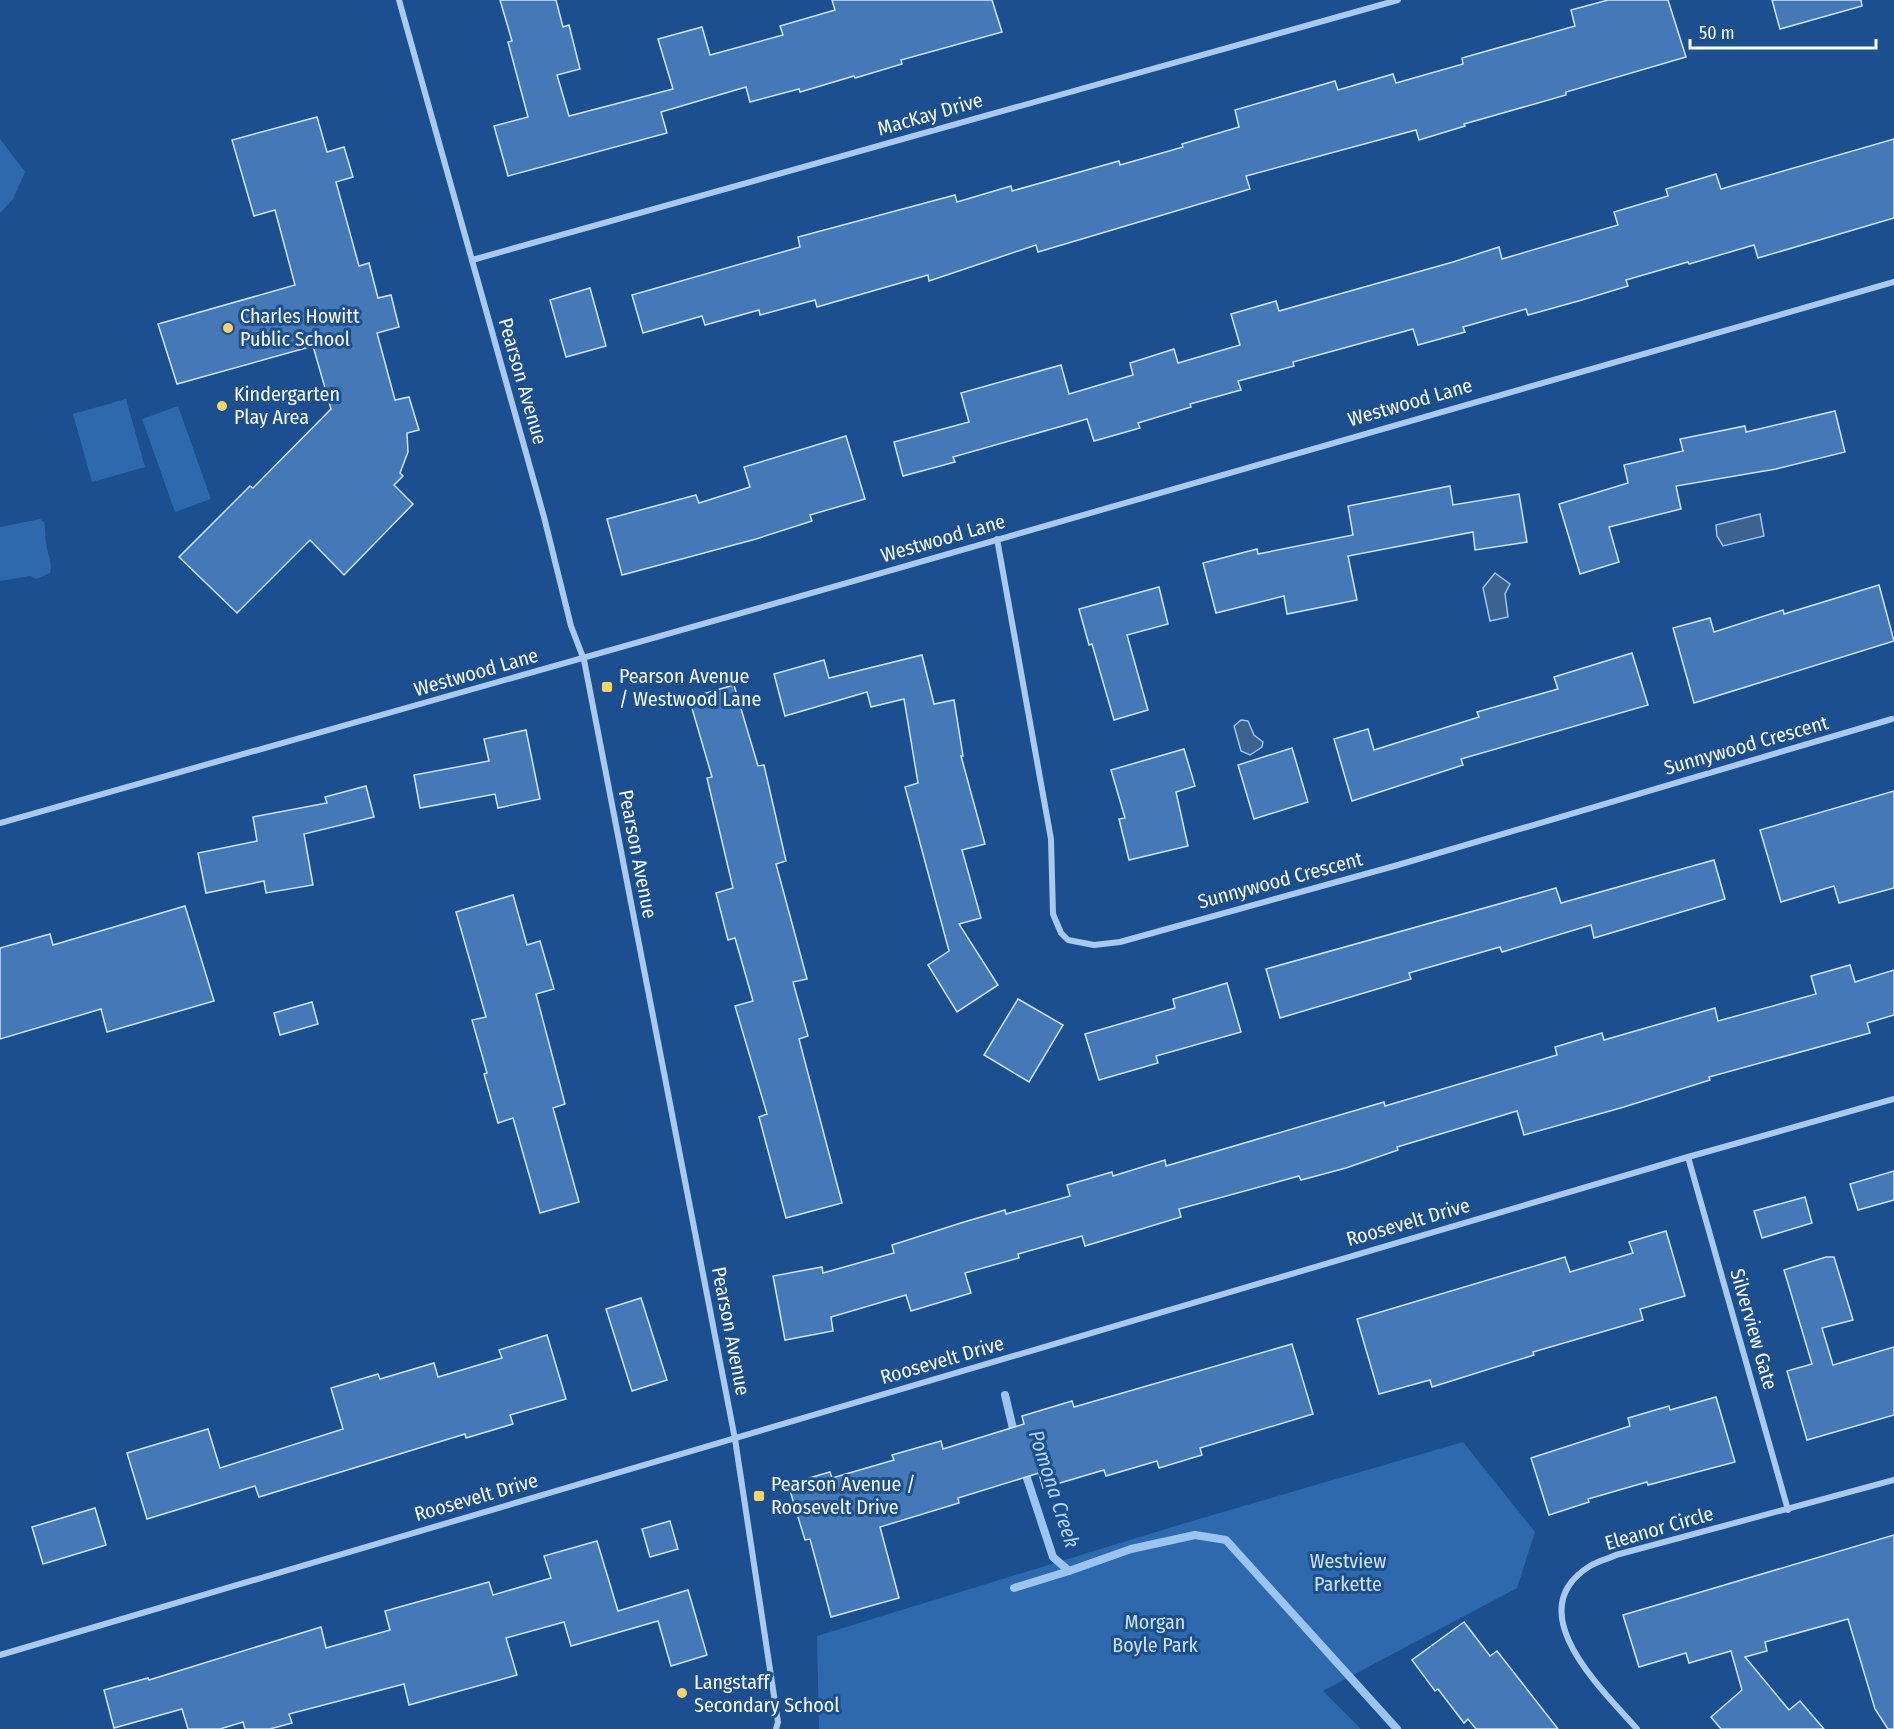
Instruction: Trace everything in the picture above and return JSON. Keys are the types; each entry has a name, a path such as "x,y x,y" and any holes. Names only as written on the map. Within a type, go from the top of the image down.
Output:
{"street":[{"name":"Pearson Avenue","path":"399,0 544,517 571,626 584,660 735,1439 766,1629 778,1722 776,1729"},
{"name":"MacKay Drive","path":"472,260 1398,0"},
{"name":"Westwood Lane","path":"0,823 584,660 1894,282"},
{"name":"Sunnywood Crescent","path":"997,539 1051,839 1053,914 1061,933 1068,940 1094,945 1120,942 1409,861 1892,719"},
{"name":"Roosevelt Drive","path":"0,1655 1688,1157 1894,1099"},
{"name":"Silverview Gate","path":"1688,1157 1788,1510"},
{"name":"Eleanor Circle","path":"1637,1729 1580,1663 1566,1636 1562,1625 1563,1603 1567,1588 1590,1566 1616,1555 1841,1496 1867,1485 1894,1480"}],"green space":[{"path":"0,139 25,172 13,199 0,213"},
{"path":"126,399 145,467 92,482 73,414"},
{"path":"178,406 211,499 175,512 142,419"},
{"path":"40,519 45,525 51,565 50,573 36,579 30,576 0,581 0,527"},
{"name":"Morgan Boyle Park","path":"1463,1442 1535,1532 1517,1588 1323,1691 1361,1729 819,1729 817,1636 1192,1521"}],"shaded area":[{"path":"1760,514 1764,536 1723,546 1717,536 1716,525"},
{"path":"1495,573 1510,584 1505,594 1508,617 1490,621 1483,588"},
{"path":"1241,720 1248,721 1254,735 1263,742 1262,747 1250,755 1241,751 1234,726"}],"building":[{"path":"500,0 556,0 563,27 569,25 580,69 557,75 569,116 673,89 658,39 702,27 710,55 783,35 780,26 835,10 832,0 992,0 1002,32 901,60 902,64 855,78 854,76 800,92 799,89 750,102 746,87 661,112 667,133 508,176 494,126 528,117 508,42 512,41"},
{"path":"1608,0 1668,0 1686,57 1566,92 1566,95 1464,124 1465,126 1419,140 1416,130 1246,176 1250,189 1038,252 1036,245 929,281 928,275 817,307 815,300 760,315 759,310 705,325 702,316 643,333 632,295 800,247 798,237 955,195 957,202 1011,186 1012,191 1119,161 1120,165 1183,147 1182,144 1239,127 1235,110 1335,81 1338,90 1393,74 1396,83 1463,64 1462,58 1575,26 1571,10"},
{"path":"1772,0 1861,0 1862,6 1780,29"},
{"path":"317,117 327,152 344,147 353,177 336,182 359,266 369,263 378,298 391,295 399,327 377,333 395,400 409,397 419,430 407,433 408,452 400,473 403,476 394,485 413,504 344,575 310,540 237,613 179,557 250,486 253,488 331,409 313,346 177,384 158,324 295,285 275,210 254,216 232,140"},
{"path":"1894,139 1894,218 1758,258 1754,245 1689,264 1688,262 1626,280 1628,286 1528,315 1526,309 1463,327 1465,332 1418,345 1413,329 1293,362 1294,366 1238,381 1241,390 1190,404 1191,407 1138,423 1140,428 1094,441 1087,419 953,457 955,462 903,476 894,442 969,422 961,393 1061,365 1069,394 1133,375 1130,363 1174,349 1178,363 1240,345 1231,314 1276,301 1279,311 1499,247 1502,259 1618,225 1614,212 1668,196 1666,189 1716,174 1721,189"},
{"path":"590,288 606,346 566,357 550,300"},
{"path":"1835,411 1845,452 1776,469 1676,486 1681,509 1609,527 1619,562 1580,574 1559,504 1628,483 1624,465 1683,451 1680,439 1745,426 1746,432"},
{"path":"846,436 865,499 810,515 812,521 756,539 622,575 607,519 696,495 699,503 750,487 744,467"},
{"path":"1450,486 1453,505 1519,494 1527,542 1475,550 1473,532 1348,556 1357,600 1287,614 1284,596 1216,613 1203,563 1257,549 1258,554 1353,535 1348,506"},
{"path":"1879,585 1894,641 1694,703 1673,628 1710,618 1714,632 1783,610 1784,614"},
{"path":"1159,587 1168,624 1127,635 1148,710 1114,720 1092,644 1089,645 1079,609"},
{"path":"1632,653 1648,705 1461,759 1463,765 1352,801 1334,739 1368,729 1374,750 1479,717 1477,712 1558,689 1554,677"},
{"path":"922,655 934,704 954,700 963,756 961,756 985,844 962,850 981,918 959,924 998,985 957,1012 928,965 949,951 905,787 918,783 904,699 871,707 867,692 785,716 774,674 824,660 829,678"},
{"path":"734,685 758,766 764,765 786,861 776,864 807,979 793,982 808,1036 799,1039 842,1203 786,1218 759,1117 767,1114 735,1006 753,1001 735,938 728,940 716,893 733,888 707,778 712,777 689,698"},
{"path":"526,730 540,799 498,808 495,794 420,808 414,775 489,761 484,739"},
{"path":"1292,748 1308,802 1254,819 1238,765"},
{"path":"1184,749 1195,786 1176,792 1188,846 1129,860 1119,819 1125,818 1111,770"},
{"path":"366,786 374,817 304,834 313,885 266,893 264,881 206,893 198,853 257,841 253,817 327,803 325,797"},
{"path":"1894,791 1894,888 1839,903 1834,886 1781,902 1760,830"},
{"path":"1714,860 1725,899 1594,938 1591,925 1502,952 1500,947 1409,973 1411,979 1280,1018 1266,969 1556,888 1561,903"},
{"path":"513,895 527,945 540,941 554,989 536,994 565,1104 553,1108 579,1202 540,1213 513,1118 498,1123 484,1074 487,1073 472,1020 486,1017 456,912"},
{"path":"185,906 214,1001 107,1032 101,1009 0,1039 0,948 50,934 53,945"},
{"path":"1850,965 1855,982 1894,970 1894,1015 1867,1023 1870,1033 1709,1077 1710,1080 1624,1107 1524,1135 1517,1111 1397,1147 1398,1150 1346,1168 1301,1180 1299,1176 1179,1209 1181,1217 1085,1246 1082,1236 1018,1254 1019,1258 965,1273 971,1293 911,1311 906,1295 831,1317 833,1331 785,1340 773,1276 822,1267 823,1273 894,1253 892,1245 1005,1210 1006,1214 1070,1196 1067,1185 1112,1172 1113,1176 1165,1160 1166,1166 1384,1102 1385,1106 1557,1055 1555,1047 1602,1033 1604,1040 1715,1008 1718,1021 1816,994 1811,976"},
{"path":"1227,983 1241,1032 1156,1056 1158,1063 1099,1080 1085,1034 1175,1008 1173,999"},
{"path":"1018,999 1063,1025 1029,1082 984,1055"},
{"path":"312,1002 318,1024 280,1035 274,1013"},
{"path":"1894,1171 1894,1200 1858,1210 1850,1184"},
{"path":"1805,1197 1812,1223 1762,1238 1754,1211"},
{"path":"1666,1231 1685,1296 1640,1309 1643,1320 1533,1352 1534,1355 1432,1387 1430,1380 1379,1394 1357,1319 1565,1257 1570,1272 1633,1253 1629,1242"},
{"path":"1826,1257 1834,1257 1853,1320 1822,1328 1833,1365 1894,1347 1894,1415 1807,1440 1787,1371 1812,1364 1784,1270"},
{"path":"641,1298 667,1380 632,1391 606,1309"},
{"path":"547,1335 566,1399 510,1415 513,1424 466,1438 465,1434 259,1497 255,1486 147,1519 127,1453 208,1429 220,1468 343,1429 331,1388 378,1374 380,1379 434,1363 438,1377 502,1358 499,1350"},
{"path":"1292,1344 1313,1414 1200,1448 1202,1455 1159,1468 1157,1461 1106,1476 1104,1470 1043,1488 1039,1473 958,1498 959,1503 880,1527 899,1598 831,1617 810,1539 805,1540 788,1484 830,1472 832,1478 894,1460 892,1455 941,1441 943,1449 1024,1424 1022,1416 1072,1401 1074,1407"},
{"path":"1716,1397 1735,1462 1648,1485 1647,1482 1588,1499 1589,1502 1549,1515 1531,1458 1630,1426 1628,1418 1669,1406 1670,1410"},
{"path":"95,1508 106,1545 43,1564 32,1527"},
{"path":"670,1521 678,1549 650,1557 642,1529"},
{"path":"1894,1535 1894,1729 1888,1729 1875,1709 1848,1619 1765,1642 1767,1651 1745,1657 1789,1710 1800,1701 1824,1729 1721,1729 1711,1717 1742,1690 1731,1651 1689,1663 1686,1653 1639,1667 1623,1615"},
{"path":"597,1541 618,1611 688,1590 707,1655 671,1666 658,1621 571,1646 564,1622 506,1638 517,1675 409,1705 404,1684 289,1714 292,1723 270,1729 245,1729 243,1722 220,1729 188,1729 182,1709 114,1728 104,1690 148,1678 149,1680 321,1627 326,1648 390,1630 385,1611 489,1582 493,1595 551,1578 544,1556"},
{"path":"1464,1622 1490,1656 1497,1651 1558,1729 1476,1729 1468,1719 1464,1723 1438,1689 1435,1691 1412,1660"}],"waterway":[{"name":"Pomona Creek","path":"1005,1395 1015,1437"},
{"name":"Pomona Creek","path":"1024,1469 1053,1557 1069,1571 1131,1549 1195,1535 1226,1540 1397,1729"},
{"path":"1014,1588 1069,1571"}],"place":[{"name":"Charles Howitt Public School","path":"228,328"},
{"name":"Kindergarten Play Area","path":"222,406"},
{"name":"Pearson Avenue / Westwood Lane","path":"607,687"},
{"name":"Pearson Avenue / Roosevelt Drive","path":"759,1496"},
{"name":"Langstaff Secondary School","path":"682,1693"}],"park label":[{"name":"Westview Parkette","path":"1348,1572"}]}
